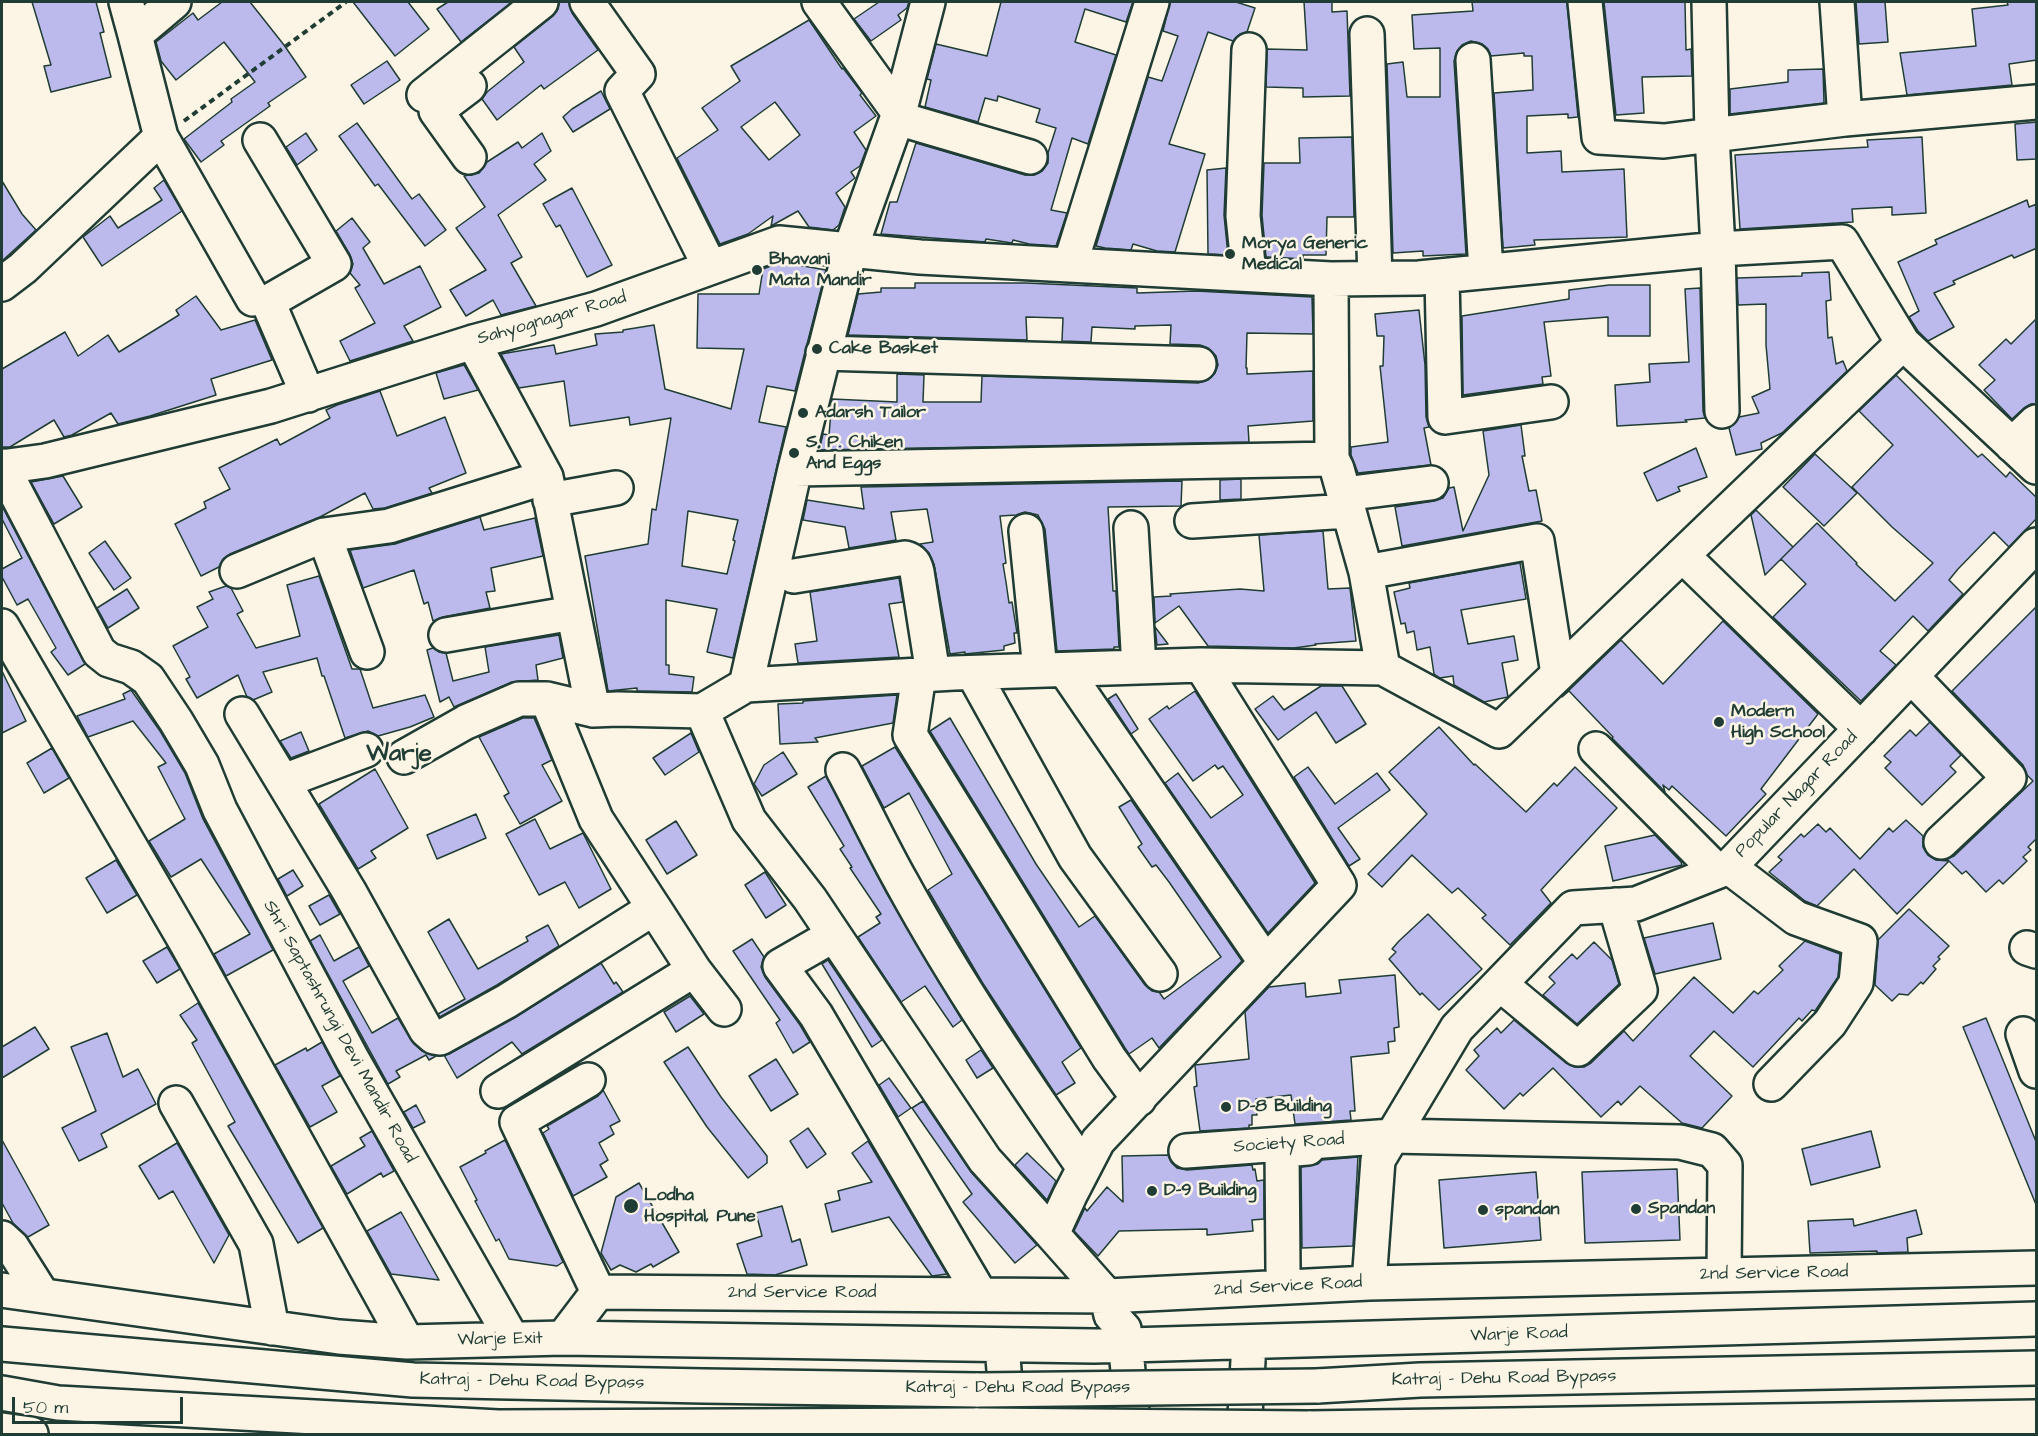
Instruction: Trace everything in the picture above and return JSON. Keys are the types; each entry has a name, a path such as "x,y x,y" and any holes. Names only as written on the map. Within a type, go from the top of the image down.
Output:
{"main road":[{"path":"126,2 161,137 253,299"},
{"path":"135,34 174,2"},
{"path":"424,95 541,2"},
{"path":"587,2 638,74 622,91 710,267"},
{"path":"819,2 898,116 1030,157"},
{"path":"746,685 795,469 850,250 898,116 928,2"},
{"path":"1070,265 1152,2"},
{"path":"1585,2 1599,136 1664,141 1845,119 2037,102"},
{"path":"1709,2 1722,411"},
{"path":"1837,2 1845,119"},
{"path":"1367,34 1375,278"},
{"path":"1249,50 1243,216 1249,274"},
{"path":"469,157 436,111 483,74 472,59"},
{"path":"1473,60 1486,271"},
{"path":"2,284 22,268 161,137"},
{"path":"260,140 334,264 268,302 308,395"},
{"name":"Sahyognagar Road","path":"2,467 45,461 271,406 473,342 596,309 779,243 920,257 1331,279 1442,276 1718,249 1842,242 1903,343"},
{"path":"1442,276 1445,417 1551,402"},
{"path":"1331,279 1332,459 1366,572 1383,668"},
{"path":"473,342 548,489 593,710"},
{"path":"404,757 465,722 519,699 547,699 593,710 702,711 746,685 926,675 1201,665 1383,668 1500,731 1903,343 2037,467"},
{"path":"823,353 1199,364"},
{"path":"2012,445 2037,422"},
{"path":"795,469 1332,459"},
{"name":"Shri Saptashrungi Devi Mandir Road","path":"2,467 99,652 109,660 131,667 148,679 202,765 220,810 351,1059 512,1339"},
{"path":"1192,521 1346,502 1431,483"},
{"path":"237,571 324,535 389,526 548,489 616,488"},
{"path":"1131,528 1139,667"},
{"path":"1026,531 1053,670 1266,963"},
{"path":"324,535 367,652"},
{"path":"1366,572 1537,541 1558,674"},
{"name":"Popular Nagar Road","path":"1369,1283 1378,1160 1457,1028 1573,908 1635,904 1723,869 2037,545"},
{"path":"1682,555 1861,729"},
{"path":"794,576 905,558 911,559 915,564 926,675 910,735 1109,1058 1139,1099"},
{"path":"446,635 573,613"},
{"path":"2,626 188,944 407,1342"},
{"path":"1052,1234 1098,1141 1339,885 1201,665"},
{"path":"973,673 1075,857 1160,974"},
{"path":"1911,676 2009,778 1941,842"},
{"path":"547,699 596,819 694,970 724,1009"},
{"path":"702,711 749,819 810,899 985,1160 1052,1234 1109,1306 1124,1329 1110,1346 1101,1434"},
{"path":"242,714 349,891 426,1030 434,1037 440,1038 507,1001 654,908"},
{"path":"1596,749 1723,869 1796,918 1860,941 1856,983 1830,1023 1771,1084"},
{"path":"284,781 366,750"},
{"path":"843,770 902,884 948,961 1018,1072 1084,1168"},
{"path":"1500,984 1578,1049 1640,990 1615,905"},
{"path":"834,934 780,966 816,1015 980,1294"},
{"path":"498,1091 694,970"},
{"path":"2023,1034 2037,1071"},
{"path":"563,1338 598,1292 518,1122 588,1080"},
{"path":"176,1103 256,1244 272,1328"},
{"path":"1283,1269 1282,1149 1390,1140 1680,1142 1712,1150 1725,1165 1724,1275"},
{"name":"Society Road","path":"1186,1151 1390,1140"},
{"path":"5,1244 43,1296"},
{"name":"2nd Service Road","path":"598,1292 980,1294 1109,1306 1369,1283 2037,1268"},
{"name":"Warje Exit","path":"2,1290 339,1337 407,1342 563,1338 1002,1345"},
{"name":"Warje Road","path":"1002,1345 1110,1346 2037,1319"},
{"path":"1244,1434 1249,1342"},
{"name":"Katraj - Dehu Road Bypass","path":"2,1344 413,1380 979,1390 1317,1386 1419,1380 2037,1368"},
{"path":"1002,1345 1009,1434"},
{"path":"1110,1346 1134,1434"},
{"name":"Katraj - Dehu Road Bypass","path":"2,1393 58,1403 498,1428 978,1425 1308,1428 2037,1418"},
{"path":"2,1430 31,1434"}],"path":[{"path":"161,137 346,2"}],"building":[{"path":"32,2 96,2 104,32 100,33 111,77 51,92 44,66 51,65"},
{"path":"222,2 250,2 306,77 268,103 270,106 221,141 224,145 201,162 184,139 255,82 224,42 176,80 161,61 156,42 193,13 198,20"},
{"path":"353,2 408,2 429,29 395,56"},
{"path":"448,2 512,2 461,42 437,9"},
{"path":"559,2 569,2 572,13 598,50 544,89 541,85 497,120 482,99 487,92 524,62 514,47 553,16 558,9"},
{"path":"879,2 909,2 907,8 898,15 901,20 871,41 854,19"},
{"path":"1001,2 1133,2 1126,22 1085,9 1075,42 1116,55 1088,144 1072,138 1051,210 1067,213 1056,246 1013,240 1012,243 986,239 985,242 881,234 890,202 897,202 916,143 1025,175 1034,175 1042,171 1048,163 1048,153 1056,128 1036,122 1040,109 998,96 997,101 985,98 978,122 925,107 931,80 927,79 936,44 987,56"},
{"path":"1170,2 1236,2 1255,8 1247,32 1240,34 1233,41 1208,32 1169,144 1205,154 1175,252 1157,251 1133,244 1131,250 1096,246 1148,77 1162,81 1178,36 1163,31"},
{"path":"1304,2 1332,2 1332,12 1347,11 1350,96 1303,97 1303,88 1266,87 1267,49 1307,50"},
{"path":"1472,2 1567,2 1578,117 1568,118 1568,114 1527,116 1527,153 1561,151 1562,172 1624,169 1627,237 1534,240 1535,245 1503,248 1494,93 1533,90 1532,56 1524,56 1524,53 1491,56 1482,44 1471,41 1462,45 1454,61 1466,254 1423,256 1423,251 1393,253 1387,64 1403,62 1407,97 1440,97 1440,48 1414,49 1412,15 1473,11"},
{"path":"1604,2 1685,2 1686,50 1691,49 1692,76 1642,77 1644,113 1616,115"},
{"path":"1856,2 1885,2 1888,42 1859,44"},
{"path":"2007,2 2037,2 2037,60 2009,64 2012,85 1907,95 1900,53 1976,46 1972,9 2008,5"},
{"path":"809,20 842,69 862,93 860,95 876,116 854,132 866,150 860,166 851,172 855,178 836,193 845,207 839,225 833,230 809,227 798,211 771,226 773,216 748,234 720,244 677,158 718,130 702,108 740,81 731,66","holes":["775,102 800,135 769,160 741,127"]},
{"path":"387,61 400,80 364,104 351,85"},
{"path":"1823,69 1824,103 1730,114 1730,89 1788,82 1788,70"},
{"path":"601,91 610,109 573,132 563,117"},
{"path":"2037,122 2037,159 2017,160 2015,124"},
{"path":"357,123 412,199 419,194 446,230 425,246 378,184 375,186 339,136"},
{"path":"306,133 317,150 297,165 286,147"},
{"path":"542,133 551,151 534,164 546,180 498,215 522,257 511,263 536,306 501,315 493,300 466,316 450,290 486,270 456,228 485,207 464,176 479,173 487,162 518,142 522,148"},
{"path":"1352,137 1354,217 1327,217 1326,255 1303,255 1303,259 1266,257 1262,215 1264,163 1300,163 1299,138"},
{"path":"1922,137 1926,213 1892,215 1892,207 1852,209 1853,222 1740,229 1735,155 1868,147 1867,140"},
{"path":"1226,168 1224,215 1228,255 1208,254 1207,170"},
{"path":"164,180 182,211 102,266 83,237 110,216 118,228 162,200 154,188"},
{"path":"2,181 22,214 36,230 2,261"},
{"path":"572,188 612,265 587,277 560,225 556,227 543,204"},
{"path":"2027,200 2029,207 2037,204 2037,248 2014,258 2012,255 1953,281 1955,284 1934,293 1954,327 1928,341 1909,317 1919,311 1898,262 1937,244 1935,240"},
{"path":"352,218 370,242 363,248 384,284 420,266 441,307 404,326 413,341 350,361 340,341 375,323 355,288 360,285 350,273 353,264 350,255 336,231"},
{"path":"781,262 826,270 795,391 767,386 759,422 786,427 733,658 707,652 717,609 666,600 666,665 669,665 669,674 694,677 692,692 637,691 637,688 608,691 585,556 648,544 652,509 656,510 671,418 630,425 629,417 570,426 564,381 519,388 501,354 554,345 556,354 597,345 595,334 623,332 623,330 654,325 665,389 731,409 744,349 697,348 698,294 759,294 763,269","holes":["688,511 738,520 727,574 682,566"]},
{"path":"1829,272 1831,300 1826,301 1828,338 1832,337 1836,364 1843,361 1847,371 1782,433 1761,443 1762,449 1736,455 1729,428 1739,417 1759,413 1752,397 1770,389 1766,345 1766,304 1738,305 1737,278 1802,276 1802,273"},
{"path":"915,283 1026,283 1137,288 1137,293 1196,291 1312,297 1313,334 1247,333 1246,368 1247,374 1313,371 1313,421 1248,426 1249,442 819,450 823,434 829,435 832,399 897,402 897,374 924,375 923,402 981,402 982,376 1198,383 1208,380 1215,373 1218,365 1216,356 1208,348 1200,345 1170,344 1171,325 1135,326 1135,329 1092,327 1091,342 1062,341 1063,318 1026,317 1027,340 848,335 858,294 881,292 881,288 915,288"},
{"path":"1609,285 1650,285 1650,336 1608,336 1608,317 1544,322 1551,376 1542,377 1543,384 1463,395 1462,316 1569,299 1569,290"},
{"path":"1700,288 1705,418 1685,420 1687,422 1617,426 1615,385 1650,382 1649,364 1689,362 1685,289"},
{"path":"196,296 221,330 255,320 272,360 211,379 216,395 118,424 111,413 72,435 64,437 54,420 10,447 2,447 2,369 65,332 78,356 108,335 119,352 179,315 176,310"},
{"path":"1419,310 1425,365 1426,417 1429,427 1424,428 1431,465 1358,473 1351,455 1351,447 1388,442 1380,366 1383,366 1384,336 1377,336 1375,314"},
{"path":"2037,318 2037,404 2024,408 2012,419 1984,390 1995,380 1979,365 2006,339 2011,344"},
{"path":"464,365 478,390 444,399 436,373"},
{"path":"1896,375 1978,457 1982,454 2006,477 2010,472 2037,498 2037,518 2009,547 1994,532 1958,569 1949,580 1963,594 1928,631 1913,616 1880,651 1896,665 1861,701 1773,617 1806,584 1781,559 1817,523 1895,601 1933,563 1892,527 1852,487 1893,445 1859,411"},
{"path":"380,391 397,436 445,417 466,473 429,488 432,493 385,508 373,509 365,493 320,517 230,554 223,559 219,567 201,576 175,524 206,508 204,502 230,489 219,468 277,439 280,445 330,418 326,410"},
{"path":"1521,425 1525,456 1522,456 1529,491 1536,490 1542,521 1402,546 1395,507 1443,498 1449,488 1454,487 1463,531 1489,475 1483,431"},
{"path":"1696,448 1707,477 1678,487 1680,491 1657,501 1644,473"},
{"path":"1815,454 1857,493 1824,526 1783,487"},
{"path":"63,476 82,507 54,524 31,482"},
{"path":"1241,479 1241,499 1220,500 1220,480"},
{"path":"1182,481 1181,506 1108,507 1119,647 1114,647 1114,649 1057,651 1045,529 1038,515 1025,512 1000,516 1006,563 1003,564 1009,603 1012,602 1017,633 1014,633 1015,643 1004,646 1004,650 965,654 965,652 950,654 934,564 929,553 920,544 933,542 927,509 891,512 896,540 849,548 845,527 803,520 807,500 864,509 861,487"},
{"path":"2,506 85,664 68,675 51,652 56,648 28,599 17,605 2,577 2,569 22,558 2,519"},
{"path":"1756,510 1793,547 1765,575 1751,515"},
{"path":"480,517 484,530 535,518 543,556 491,568 495,591 486,592 490,608 433,621 428,602 424,604 414,570 363,588 350,550 395,544"},
{"path":"1323,531 1328,589 1350,588 1356,641 1294,648 1208,646 1179,606 1155,623 1154,597 1240,589 1264,591 1259,535"},
{"path":"105,541 131,578 114,590 89,553"},
{"path":"1520,563 1526,599 1461,610 1468,644 1514,636 1518,660 1502,663 1508,697 1484,702 1454,685 1453,676 1440,678 1434,674 1430,647 1417,650 1414,631 1407,633 1405,623 1401,624 1394,592 1410,588 1409,583"},
{"path":"319,576 352,669 360,669 373,708 425,695 434,717 378,736 368,731 345,738 317,658 263,672 272,692 253,700 247,697 238,675 197,698 186,679 190,677 173,646 208,627 197,607 213,599 209,592 226,586 231,588 243,611 237,614 256,648 300,636 287,585"},
{"path":"899,578 903,602 889,604 899,657 798,663 795,644 817,641 810,592"},
{"path":"127,589 139,608 108,628 97,608"},
{"path":"2037,606 2037,838 2028,847 2031,850 2023,857 2027,861 2003,884 1999,880 1986,892 1966,871 1962,874 1947,859 1954,856 2033,781 2027,775 2023,765 1952,691"},
{"name":"Modern High School","path":"1723,621 1818,714 1761,789 1766,794 1726,836 1672,786 1669,790 1663,785 1665,792 1569,691 1562,697 1621,640 1663,684"},
{"path":"1155,627 1168,644 1157,645"},
{"path":"559,635 563,658 536,665 538,680 512,682 454,707 449,697 440,702 427,650 433,648 446,653 453,681 489,672 485,647"},
{"path":"2,671 26,721 2,733"},
{"path":"1321,686 1342,686 1366,724 1336,743 1316,712 1278,740 1255,709 1273,696 1284,710"},
{"path":"131,690 160,731 185,773 203,819 273,950 226,976 214,954 250,934 201,859 171,877 149,841 185,819 158,767 166,763 133,721 88,737 77,716 125,699 123,694"},
{"path":"1195,691 1315,883 1268,933 1165,783 1178,773 1211,818 1243,795 1223,766 1218,769 1215,765 1193,781 1149,719 1167,706 1169,709"},
{"path":"1116,694 1138,729 1131,734 1108,699"},
{"path":"897,695 893,723 815,738 818,742 780,744 778,704"},
{"path":"523,718 534,718 552,760 542,765 562,801 520,824 504,796 509,793 479,737"},
{"path":"950,718 1036,864 1079,927 1095,916 1145,985 1152,991 1159,992 1164,999 1221,957 1169,882 1156,865 1152,867 1138,847 1142,844 1119,807 1131,800 1242,961 1159,1048 1152,1038 1129,1054 1125,1048 930,731"},
{"path":"1930,722 1961,755 1950,766 1956,772 1922,805 1885,768 1891,762 1884,756 1910,730 1916,736"},
{"path":"1439,727 1474,765 1526,812 1554,783 1557,786 1575,767 1617,808 1541,890 1551,903 1510,945 1482,918 1486,915 1458,888 1452,893 1412,855 1382,887 1368,874 1427,814 1389,772"},
{"path":"301,732 309,751 291,758 280,741"},
{"path":"691,733 699,752 665,775 653,758"},
{"path":"895,747 1081,1048 1062,1062 1075,1083 1056,1095 982,982 928,890 952,874 909,793 884,808 862,766"},
{"path":"52,748 69,778 44,793 27,763"},
{"path":"783,752 797,774 762,796 754,784 764,765"},
{"path":"1308,767 1335,804 1377,773 1390,790 1338,828 1360,859 1349,866 1294,777"},
{"path":"375,769 408,828 371,851 376,858 358,869 319,804"},
{"path":"826,776 886,892 962,1020 953,1027 925,986 901,1002 858,937 880,923 876,917 881,914 850,868 852,867 840,849 844,846 808,787"},
{"path":"476,814 486,838 437,859 427,835"},
{"path":"535,819 550,849 583,833 611,889 579,908 565,882 539,895 506,834"},
{"path":"1906,820 1923,836 1923,847 1928,855 1936,860 1949,861 1897,914 1854,869 1817,906 1805,901 1769,872 1782,860 1778,857 1801,834 1804,837 1818,824 1826,832 1830,828 1860,859 1889,828 1893,832"},
{"path":"676,821 697,855 667,874 646,840"},
{"path":"1655,835 1682,865 1613,881 1605,846"},
{"path":"116,860 137,895 107,913 86,878"},
{"path":"293,870 303,886 287,896 278,879"},
{"path":"765,872 786,905 766,918 745,885"},
{"path":"329,895 340,914 320,925 309,906"},
{"path":"1909,909 1949,946 1938,957 1940,959 1933,966 1936,969 1923,984 1921,982 1908,995 1899,994 1892,1001 1875,985 1878,940"},
{"path":"1428,914 1482,969 1439,1010 1422,993 1420,995 1389,959 1396,952 1392,949"},
{"path":"449,919 478,969 528,941 526,937 548,925 559,946 440,1017 438,1014 465,999 428,932"},
{"path":"1713,923 1721,959 1655,974 1644,938"},
{"path":"320,935 334,961 359,947 369,966 343,981 372,1033 398,1018 414,1044 422,1051 436,1056 429,1060 426,1055 396,1071 400,1077 388,1084 310,941"},
{"path":"752,939 764,957 761,967 765,977 810,1042 793,1053 776,1023 780,1020 733,951"},
{"path":"1805,941 1840,954 1838,977 1815,1011 1812,1010 1802,1021 1799,1018 1753,1067 1714,1031 1690,1056 1732,1096 1702,1128 1682,1123 1640,1086 1621,1105 1618,1101 1601,1117 1553,1068 1523,1096 1520,1093 1504,1109 1466,1070 1479,1056 1474,1050 1497,1028 1501,1033 1514,1020 1566,1063 1575,1067 1584,1067 1624,1031 1633,1041 1694,977 1733,1013 1754,991 1758,994 1783,970 1779,966"},
{"path":"1594,942 1612,960 1619,984 1577,1024 1543,995 1555,983 1549,977 1572,954 1577,959"},
{"path":"167,947 180,969 157,983 143,961"},
{"path":"828,960 882,1040 872,1047 822,964"},
{"path":"601,963 614,984 616,982 623,992 522,1054 512,1042 457,1078 444,1055 516,1017"},
{"path":"1395,975 1399,1027 1394,1028 1395,1041 1388,1042 1389,1053 1351,1057 1355,1111 1350,1111 1351,1120 1295,1124 1291,1095 1256,1099 1257,1115 1252,1115 1252,1125 1249,1125 1249,1128 1200,1131 1194,1087 1197,1086 1195,1065 1249,1059 1245,1012 1269,987 1305,983 1306,997 1341,993 1339,980"},
{"path":"690,996 704,1014 676,1032 664,1012"},
{"path":"198,1003 323,1228 298,1243 228,1126 235,1122 192,1043 197,1040 180,1015"},
{"path":"1986,1018 2037,1144 2037,1207 1963,1027"},
{"path":"35,1027 49,1049 2,1078 2,1047"},
{"path":"107,1033 123,1077 138,1069 156,1104 101,1134 107,1147 79,1161 62,1128 96,1111 71,1047"},
{"path":"322,1042 340,1076 322,1086 337,1112 310,1127 275,1065"},
{"path":"688,1047 721,1097 767,1156 767,1163 748,1178 707,1127 664,1062"},
{"path":"981,1050 993,1068 977,1078 966,1060"},
{"path":"776,1059 798,1094 771,1111 749,1076"},
{"path":"889,1078 911,1108 898,1117 879,1085"},
{"path":"603,1090 620,1121 610,1126 614,1134 599,1143 608,1160 600,1165 607,1177 573,1196 543,1133 549,1129 547,1126 598,1096"},
{"path":"923,1101 971,1172 1037,1245 1015,1263 963,1202 972,1194 912,1108"},
{"path":"416,1105 425,1122 413,1128 404,1112"},
{"path":"808,1128 826,1154 807,1168 790,1141"},
{"path":"372,1131 394,1171 383,1177 381,1173 347,1194 331,1166 365,1146 360,1138"},
{"path":"1871,1131 1880,1167 1811,1185 1802,1149"},
{"path":"2,1140 49,1225 28,1237 13,1223 2,1203"},
{"path":"505,1140 563,1262 557,1266 509,1259 499,1239 496,1241 460,1167"},
{"path":"868,1141 947,1274 932,1276 889,1217 832,1232 825,1204 840,1200 838,1191 872,1182 852,1153"},
{"path":"177,1143 229,1235 214,1263 173,1191 159,1199 139,1166"},
{"path":"1027,1153 1056,1181 1047,1200 1015,1165"},
{"path":"1168,1155 1177,1168 1187,1170 1252,1165 1257,1181 1264,1180 1264,1219 1252,1220 1253,1231 1207,1235 1207,1229 1119,1231 1098,1256 1074,1231 1085,1208 1087,1211 1107,1187 1123,1202 1122,1156"},
{"path":"1358,1157 1353,1246 1302,1248 1301,1167 1318,1164 1322,1160"},
{"name":"Spandan","path":"1677,1169 1680,1240 1585,1243 1582,1172"},
{"name":"spandan","path":"1536,1172 1541,1240 1444,1248 1439,1180"},
{"path":"639,1183 679,1252 653,1267 651,1264 636,1272 620,1265 611,1270 601,1253 616,1197"},
{"path":"782,1206 792,1242 800,1239 807,1265 775,1275 747,1274 737,1244 762,1236 756,1213"},
{"path":"1916,1210 1922,1234 1907,1238 1908,1252 1810,1253 1808,1221 1853,1219 1854,1226"},
{"path":"401,1212 439,1280 391,1274 367,1231"}],"place":[{"name":"Morya Generic Medical","path":"1230,254"},
{"name":"Bhavani Mata Mandir","path":"757,270"},
{"name":"Cake Basket","path":"817,349"},
{"name":"Adarsh Tailor","path":"803,413"},
{"name":"S. P. Chiken And Eggs","path":"794,453"},
{"name":"Modern High School","path":"1719,722"},
{"name":"D-8 Building","path":"1226,1107"},
{"name":"D-9 Building","path":"1152,1191"},
{"name":"Lodha Hospital, Pune","path":"631,1206"},
{"name":"Spandan","path":"1636,1209"},
{"name":"spandan","path":"1483,1210"}],"district":[{"name":"Warje","path":"399,755"}]}
